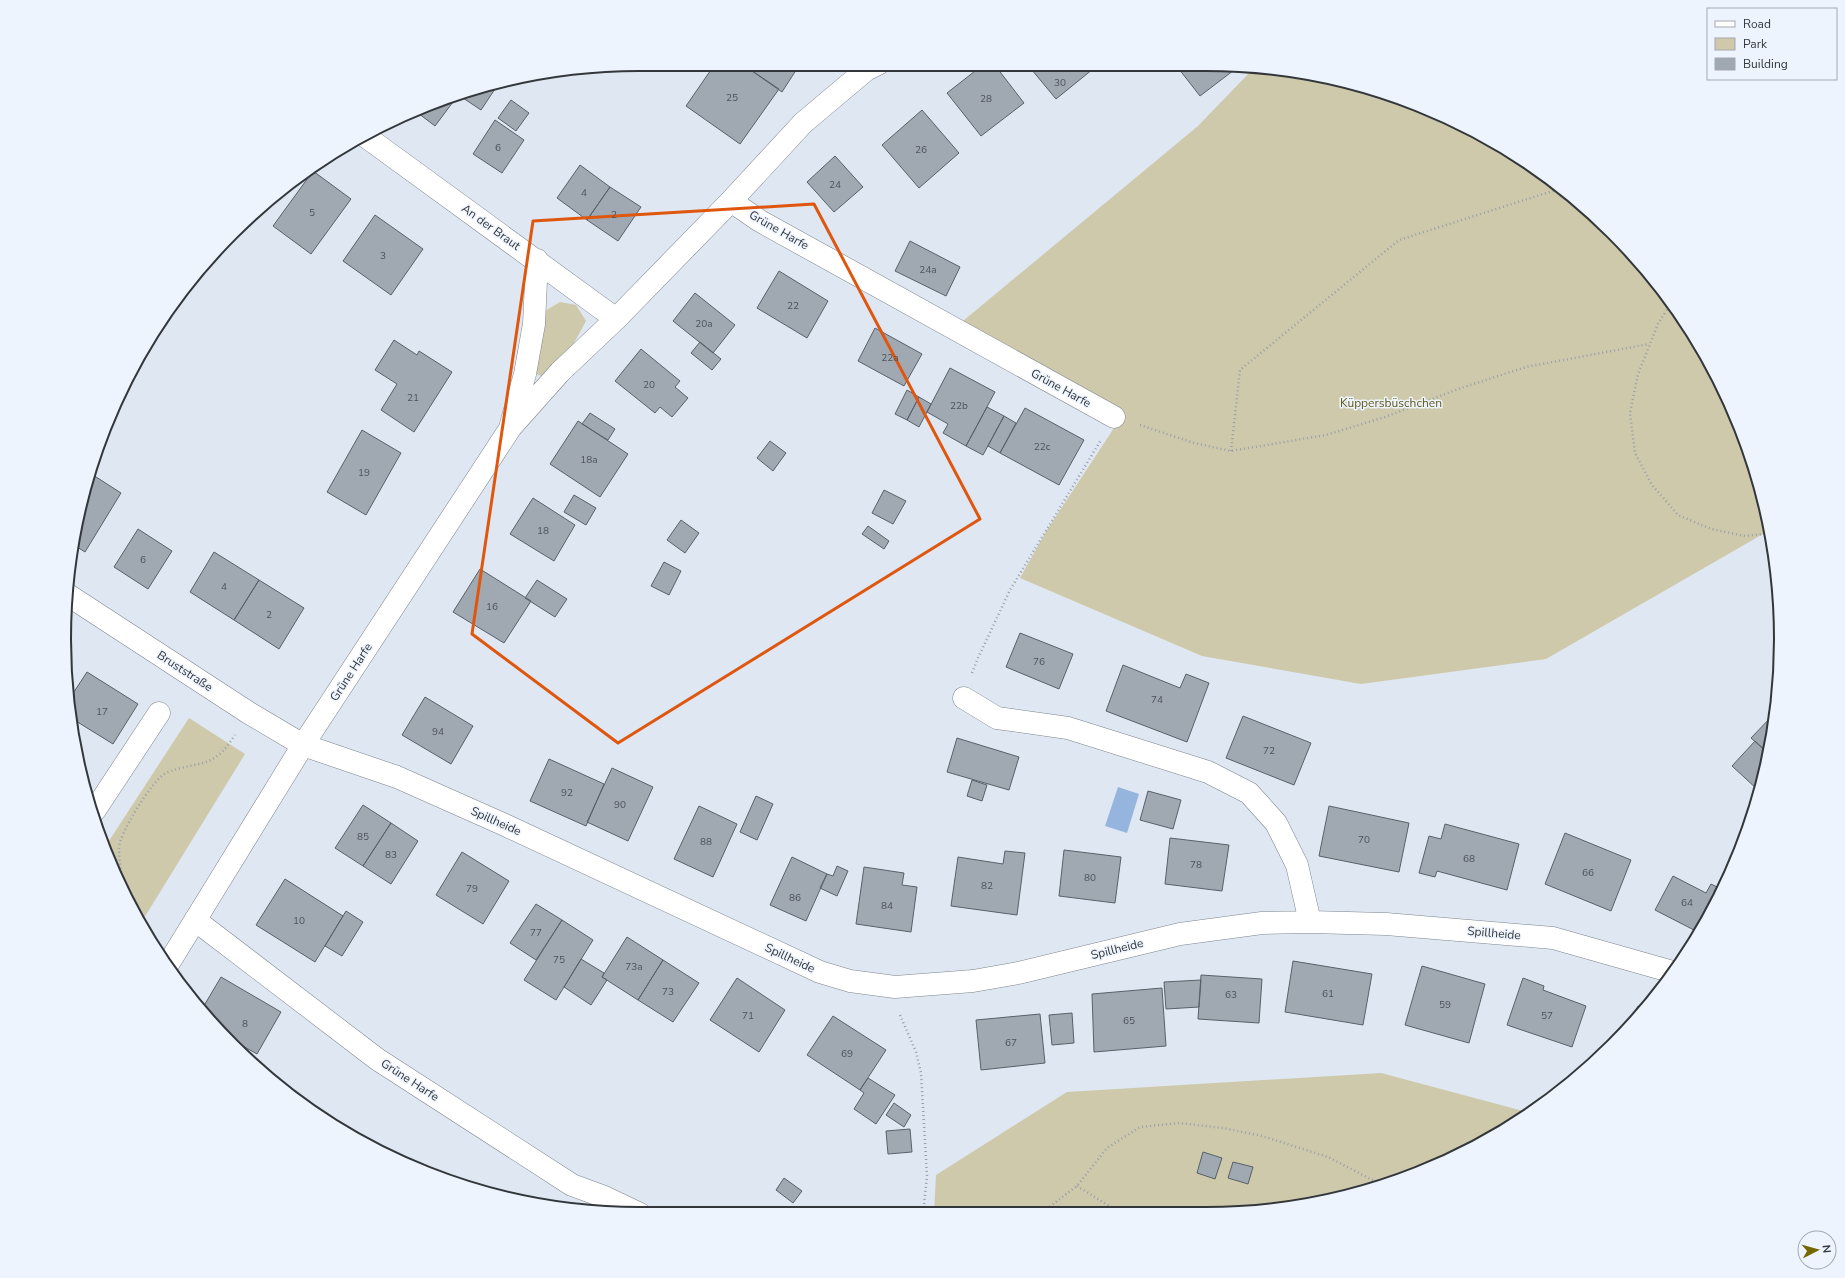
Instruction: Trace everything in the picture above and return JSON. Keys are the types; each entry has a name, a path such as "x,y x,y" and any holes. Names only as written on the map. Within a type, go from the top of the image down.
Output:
{"street":[{"name":"Grüne Harfe","path":"171,961 303,745 510,427 560,372 616,319 803,123 865,71"},
{"name":"An der Braut","path":"370,139 616,319"},
{"name":"Grüne Harfe","path":"730,201 760,221 1114,417"},
{"name":"Grüne Harfe","path":"510,427 525,374 534,324 537,260"},
{"name":"Bruststraße","path":"72,598 249,713 303,745"},
{"path":"964,698 998,718 1068,728 1208,772 1249,793 1276,822 1297,866 1310,922"},
{"path":"97,808 159,713"},
{"name":"Spillheide","path":"303,745 397,777 505,825 820,972 850,981 895,987 973,981 1018,973 1180,934 1262,923 1310,922 1386,924 1553,938 1667,970"},
{"name":"Grüne Harfe","path":"195,920 384,1063 572,1185 602,1196 624,1207"}],"path":[{"path":"1231,451 1240,370 1399,240 1555,190"},
{"path":"1668,308 1658,324 1638,374 1630,413 1635,453 1652,485 1678,514 1711,528 1745,536 1764,534"},
{"path":"964,698 978,658 1010,590 1114,417 1194,443 1231,451 1326,435 1385,417 1461,388 1526,366 1649,344"},
{"path":"123,876 119,848 121,837 146,794 164,773 210,762 221,754 232,740"},
{"path":"895,987 900,1015 916,1052 921,1072 926,1176 924,1207"},
{"path":"1049,1207 1077,1186 1107,1148 1140,1127 1179,1123 1223,1128 1262,1136 1328,1157 1376,1181"},
{"path":"1077,1186 1111,1207"}],"highlighted area":[{"path":"814,204 980,519 618,743 472,634 533,221"}],"green space":[{"name":"Küppersbüschchen","path":"1249,73 1317,82 1353,90 1389,101 1423,114 1490,147 1552,188 1608,237 1633,264 1657,293 1698,355 1731,422 1744,456 1755,492 1764,534 1546,659 1361,684 1202,656 1020,578 1047,530 1118,422 963,321 1198,126"},
{"path":"560,302 576,305 586,321 574,343 543,377 535,373 545,311"},
{"path":"189,718 245,754 144,918 109,842"},
{"path":"1381,1073 1522,1111 1490,1131 1423,1164 1389,1177 1353,1188 1317,1196 1243,1206 934,1207 936,1175 1067,1092"}],"water":[{"path":"1118,787 1139,794 1127,833 1105,826"}],"building":[{"path":"710,71 752,71 779,89 740,144 686,106"},
{"path":"752,71 796,71 782,92"},
{"path":"975,71 999,71 1024,103 981,136 947,93"},
{"path":"1033,71 1091,71 1056,99"},
{"path":"1180,71 1232,72 1200,96"},
{"path":"495,89 481,110 464,99"},
{"path":"511,100 529,113 516,131 498,118"},
{"path":"453,102 435,126 420,115"},
{"path":"922,110 959,153 919,188 882,145"},
{"path":"495,120 524,140 502,173 473,154"},
{"path":"835,156 863,187 834,212 807,182"},
{"path":"580,165 610,187 587,220 557,198"},
{"path":"315,173 351,199 311,254 273,226 309,177"},
{"path":"610,187 641,207 618,241 587,220"},
{"path":"375,215 423,249 391,295 343,261"},
{"path":"910,241 960,267 946,296 895,271"},
{"path":"779,271 828,301 807,338 757,308"},
{"path":"695,293 735,325 713,353 673,321"},
{"path":"875,328 922,354 904,386 858,361"},
{"path":"394,340 417,355 419,351 452,372 414,432 381,410 397,384 375,370"},
{"path":"700,342 721,359 712,370 691,353"},
{"path":"641,349 680,381 675,387 688,398 672,417 660,407 655,413 615,381"},
{"path":"950,368 995,392 966,446 943,433 948,424 927,412"},
{"path":"907,390 919,397 907,420 895,414"},
{"path":"919,397 931,404 919,427 907,420"},
{"path":"987,407 1004,416 983,455 966,446"},
{"path":"1025,408 1084,440 1059,485 1000,453"},
{"path":"590,413 615,429 608,440 582,424"},
{"path":"1004,416 1016,423 1000,453 988,446"},
{"path":"578,421 628,454 600,497 550,464"},
{"path":"362,430 401,453 366,515 327,492"},
{"path":"770,441 786,453 773,471 757,458"},
{"path":"95,476 121,493 85,552 79,548 90,492"},
{"path":"884,490 906,501 893,524 872,513"},
{"path":"574,495 596,508 586,525 564,512"},
{"path":"533,498 575,525 554,561 510,534"},
{"path":"681,520 699,533 685,553 667,540"},
{"path":"868,526 889,541 884,549 862,534"},
{"path":"138,529 172,551 148,589 114,567"},
{"path":"214,552 259,580 234,620 190,592"},
{"path":"664,562 681,571 669,595 651,586"},
{"path":"480,569 531,601 504,643 453,612"},
{"path":"259,580 304,608 279,649 234,620"},
{"path":"537,580 567,599 555,617 525,598"},
{"path":"1020,633 1073,654 1059,689 1006,667"},
{"path":"1123,665 1180,688 1186,674 1209,683 1187,742 1106,711"},
{"path":"87,672 138,704 113,744 77,722 74,692"},
{"path":"425,697 473,726 451,764 402,735"},
{"path":"1243,716 1311,743 1294,785 1226,758"},
{"path":"1768,720 1763,749 1751,738"},
{"path":"957,738 1019,757 1009,790 947,772"},
{"path":"1755,741 1763,749 1755,787 1732,766"},
{"path":"549,759 604,784 586,826 530,801"},
{"path":"612,768 653,787 628,841 587,822"},
{"path":"972,780 987,785 982,801 967,796"},
{"path":"1148,791 1181,800 1173,829 1140,820"},
{"path":"756,796 773,804 757,840 740,832"},
{"path":"363,805 391,823 363,866 335,848"},
{"path":"699,806 737,824 713,877 674,859"},
{"path":"1329,806 1409,823 1399,872 1319,856"},
{"path":"391,823 418,841 391,884 363,866"},
{"path":"1445,824 1519,844 1507,890 1437,871 1435,877 1419,873 1429,836 1441,839"},
{"path":"1565,833 1631,860 1611,911 1545,884"},
{"path":"1170,838 1229,845 1222,891 1165,884"},
{"path":"1064,850 1121,857 1115,903 1059,896"},
{"path":"1005,851 1025,853 1017,915 951,906 958,857 1003,864"},
{"path":"462,852 509,881 483,924 436,895"},
{"path":"792,857 827,874 806,921 770,905"},
{"path":"837,866 848,871 837,896 820,888 827,874 833,876"},
{"path":"864,867 904,873 902,885 917,887 911,932 856,924"},
{"path":"1673,876 1706,893 1711,884 1717,887 1694,930 1655,910"},
{"path":"285,879 343,916 315,962 256,925"},
{"path":"536,904 562,920 536,960 510,943"},
{"path":"346,911 363,922 342,956 325,946"},
{"path":"562,920 593,940 556,1000 524,980"},
{"path":"627,937 663,960 638,1000 602,977"},
{"path":"581,959 604,973 602,977 607,980 591,1005 564,987"},
{"path":"663,960 699,983 673,1022 638,1000"},
{"path":"1293,961 1372,974 1363,1025 1285,1012"},
{"path":"1422,966 1485,984 1469,1043 1405,1025"},
{"path":"1201,975 1262,979 1259,1023 1198,1019"},
{"path":"221,977 281,1012 257,1054 237,1041 204,1005"},
{"path":"737,978 785,1010 759,1052 710,1020"},
{"path":"1523,978 1544,986 1543,990 1586,1006 1572,1047 1507,1025"},
{"path":"1201,980 1199,1007 1166,1009 1164,982"},
{"path":"1162,988 1166,1046 1094,1052 1092,994"},
{"path":"1072,1013 1074,1043 1052,1045 1049,1015"},
{"path":"1040,1014 1045,1063 981,1070 976,1020"},
{"path":"833,1016 886,1050 860,1090 807,1055"},
{"path":"868,1078 895,1095 876,1124 854,1109 864,1093 860,1090"},
{"path":"894,1103 911,1115 904,1127 886,1115"},
{"path":"910,1129 912,1152 888,1154 886,1131"},
{"path":"1203,1152 1222,1158 1215,1179 1197,1173"},
{"path":"1233,1162 1253,1167 1248,1184 1228,1178"},
{"path":"784,1178 802,1191 793,1203 776,1190"}]}
